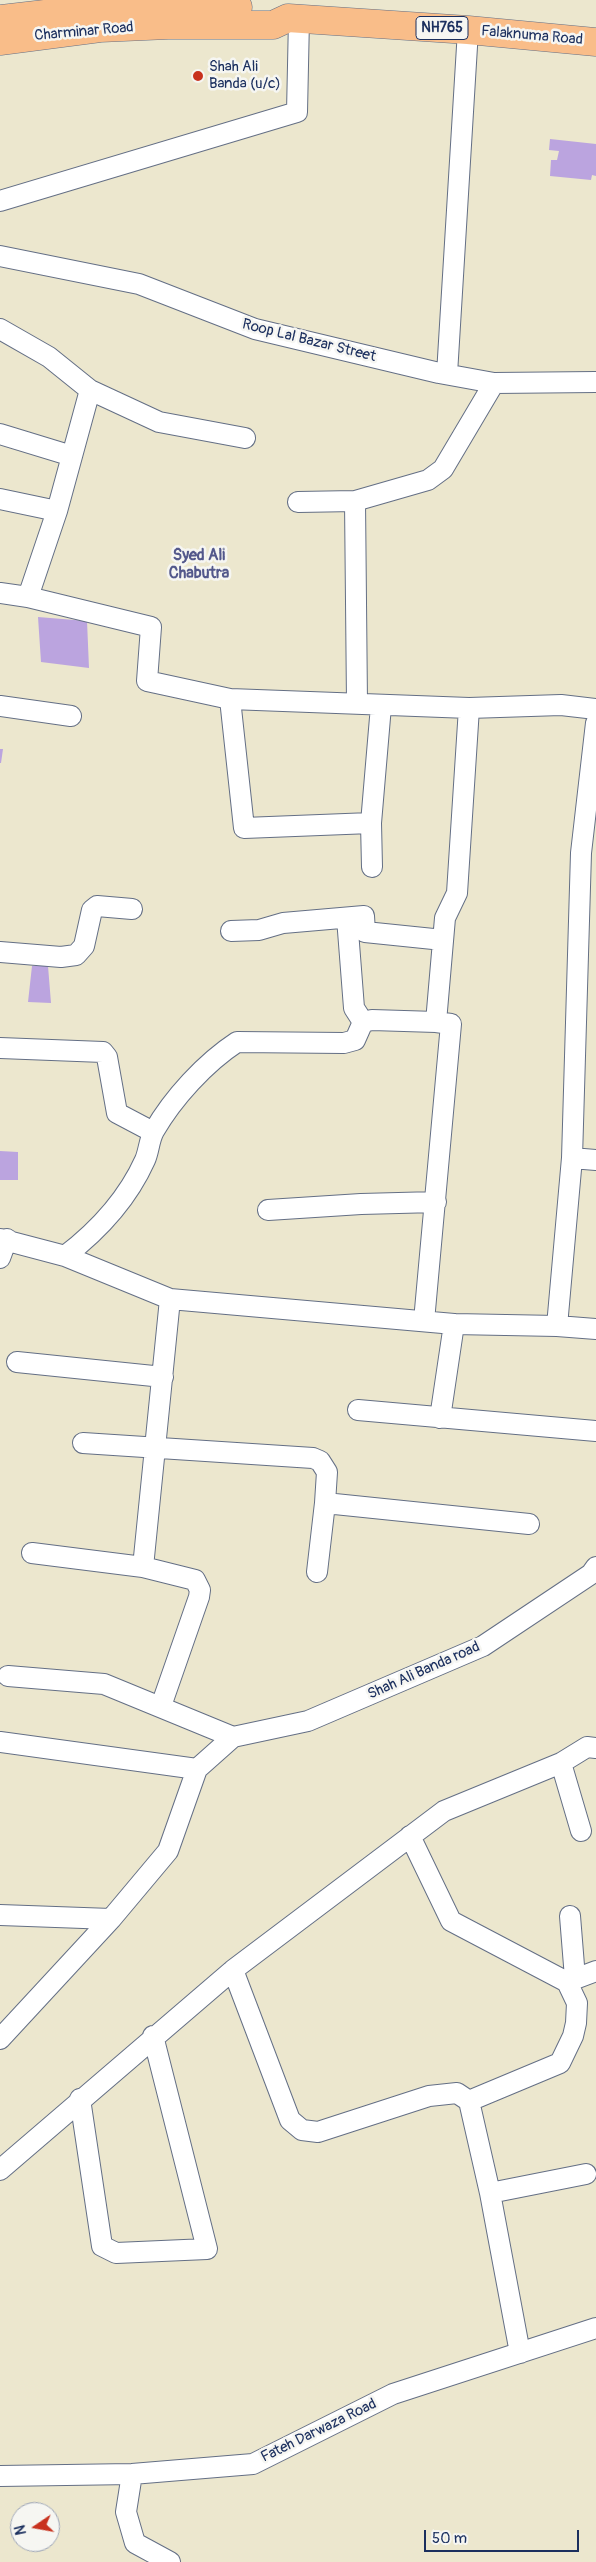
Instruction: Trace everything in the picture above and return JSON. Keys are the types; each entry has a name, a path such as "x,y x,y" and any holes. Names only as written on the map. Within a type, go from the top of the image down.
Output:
{"highway":[{"name":"Charminar Road","path":"0,19 115,6 167,15"},
{"name":"Falaknuma Road","path":"167,15 274,7 294,18 468,30 596,42"},
{"name":"Charminar Road","path":"0,41 100,28 167,15"}],"street":[{"path":"0,200 297,112 294,18"},
{"path":"447,374 468,30"},
{"name":"Roop Lal Bazar Street","path":"0,256 139,284 255,329 447,374 494,383 596,382"},
{"path":"0,329 48,358 90,390 159,422 244,438"},
{"path":"298,502 355,501 428,480 443,469 494,383"},
{"path":"28,597 57,511 90,390"},
{"path":"0,434 72,456"},
{"path":"0,498 57,511"},
{"path":"355,501 357,703"},
{"path":"0,593 28,597 150,627 147,681 230,699 469,708 561,705 596,709"},
{"path":"230,699 244,828 371,823"},
{"path":"0,706 71,716"},
{"path":"372,867 371,823 381,706"},
{"path":"436,1022 445,918 457,893 469,708"},
{"path":"557,1326 572,1158 596,723"},
{"path":"0,952 60,957 76,955 84,946 92,910 97,906 132,909"},
{"path":"231,931 364,916 365,932 443,940"},
{"path":"347,918 354,1008 363,1022"},
{"path":"363,1022 372,1020 451,1024 424,1321"},
{"path":"66,1256 104,1223 121,1202 146,1158 153,1132 186,1087 236,1042 344,1043 355,1040 363,1022"},
{"path":"0,1048 103,1052 107,1057 117,1113 153,1132"},
{"path":"572,1158 596,1160"},
{"path":"268,1210 361,1204 436,1202"},
{"path":"2,1245 66,1256 170,1299 454,1324 557,1326 596,1330"},
{"path":"143,1567 170,1299"},
{"path":"440,1418 454,1324"},
{"path":"17,1362 163,1378"},
{"path":"358,1410 596,1431"},
{"path":"84,1443 300,1457 320,1461 327,1472 317,1572"},
{"path":"325,1503 529,1524"},
{"path":"32,1553 143,1567 190,1577 198,1584 200,1590 161,1706"},
{"name":"Shah Ali Banda road","path":"233,1737 308,1722 483,1646 590,1574 596,1567"},
{"path":"0,2039 111,1920 168,1851 197,1769 233,1737 104,1684 8,1676"},
{"path":"0,1742 197,1769"},
{"path":"0,2170 153,2036 233,1970 444,1811 561,1763 593,1744"},
{"path":"561,1763 581,1831"},
{"path":"410,1836 451,1921 571,1980 596,1970"},
{"path":"0,1915 111,1920"},
{"path":"469,2102 560,2063 573,2036 576,2023 577,2003 571,1980 570,1916"},
{"path":"233,1970 290,2120 302,2130 318,2132 429,2096 457,2093 469,2102 490,2193 520,2353"},
{"path":"80,2099 102,2246 116,2253 207,2249 153,2036"},
{"path":"490,2193 586,2174"},
{"name":"Fateh Darwaza Road","path":"0,2476 132,2474 253,2464 393,2394 596,2328"},
{"path":"132,2474 126,2512 135,2543 170,2562"}],"building":[{"path":"550,139 596,144 596,176 592,175 591,180 550,176 551,160 557,160 559,151 549,150"},
{"path":"38,617 87,621 89,668 41,662"},
{"path":"0,749 3,749 1,763 0,763"},
{"path":"32,966 48,966 51,1003 28,1002"},
{"path":"0,1151 18,1152 18,1180 0,1180"}],"place":[{"name":"Shah Ali Banda (u/c)","path":"198,76"}],"district":[{"name":"Syed Ali Chabutra","path":"199,565"}]}
